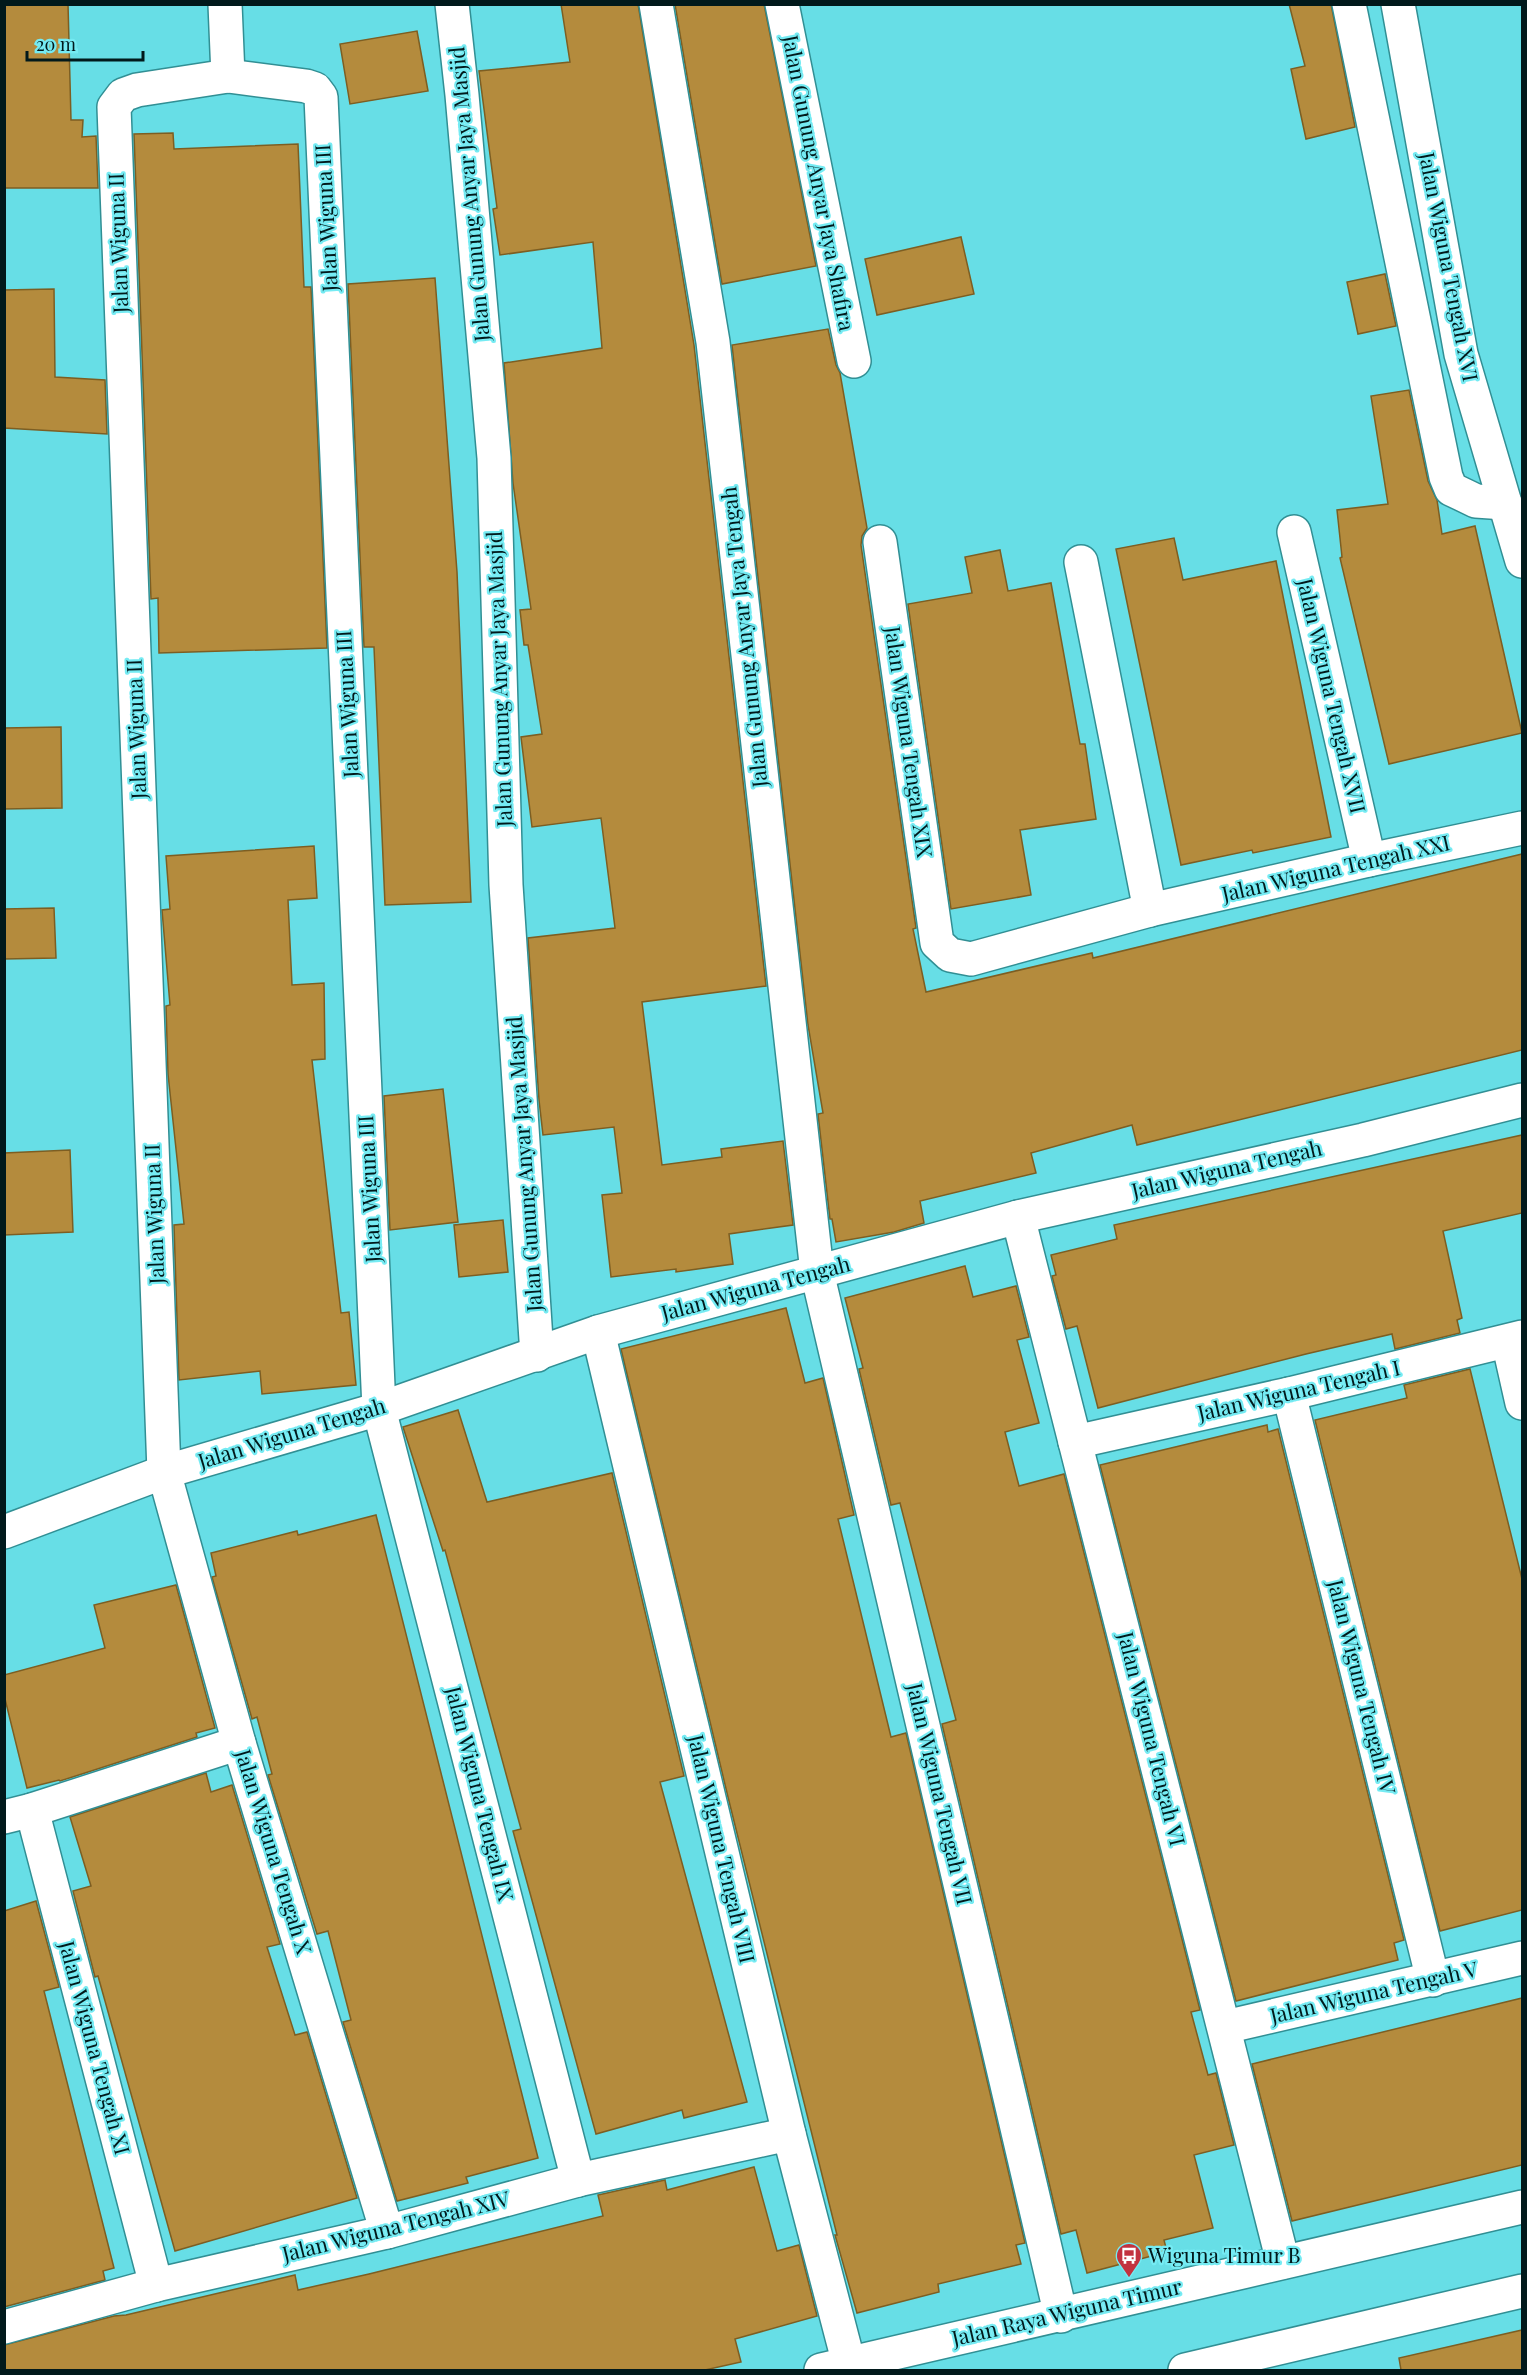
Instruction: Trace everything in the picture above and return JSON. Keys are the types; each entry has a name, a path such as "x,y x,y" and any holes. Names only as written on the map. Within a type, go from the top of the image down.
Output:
{"street":[{"path":"225,4 228,75"},
{"name":"Jalan Gunung Anyar Jaya Masjid","path":"452,4 494,458 506,885 537,1355"},
{"name":"Jalan Gunung Anyar Jaya Tengah","path":"656,4 712,342 817,1272"},
{"name":"Jalan Gunung Anyar Jaya Shafira","path":"782,4 854,361"},
{"path":"1349,4 1446,477 1451,489 1476,501 1505,502"},
{"name":"Jalan Wiguna Tengah XVI","path":"1398,4 1461,354 1522,561"},
{"name":"Jalan Wiguna III","path":"228,75 306,86 315,89 321,97 380,1409"},
{"name":"Jalan Wiguna II","path":"164,1472 114,107 123,95 137,90 228,75"},
{"name":"Jalan Wiguna Tengah XVII","path":"1294,532 1369,860"},
{"name":"Jalan Wiguna Tengah XIX","path":"880,542 937,943"},
{"path":"1081,562 1150,910"},
{"name":"Jalan Wiguna Tengah XXI","path":"937,943 950,955 972,959 1150,910 1522,828"},
{"name":"Jalan Wiguna Tengah","path":"4,1532 164,1472 380,1409 598,1332 1018,1218 1363,1140 1522,1100"},
{"name":"Jalan Wiguna Tengah VI","path":"1018,1218 1283,2262"},
{"name":"Jalan Wiguna Tengah VII","path":"817,1272 1061,2316"},
{"name":"Jalan Wiguna Tengah VIII","path":"598,1332 789,2134 835,2367"},
{"path":"1515,1339 1522,1403"},
{"name":"Jalan Wiguna Tengah I","path":"1075,1442 1289,1394 1515,1339"},
{"name":"Jalan Wiguna Tengah IV","path":"1289,1394 1433,1980"},
{"name":"Jalan Wiguna Tengah IX","path":"380,1409 578,2180"},
{"name":"Jalan Wiguna Tengah X","path":"164,1472 239,1743 387,2232"},
{"path":"18,1814 239,1743"},
{"name":"Jalan Wiguna Tengah XI","path":"18,1814 156,2285"},
{"name":"Jalan Wiguna Tengah V","path":"1225,2027 1522,1958"},
{"name":"Jalan Wiguna Tengah XIV","path":"4,2327 156,2285 387,2232 578,2180 789,2134"},
{"name":"Jalan Raya Wiguna Timur","path":"835,2367 1522,2207"},
{"path":"1204,2369 1522,2291"}],"building":[{"path":"4,4 68,4 71,120 83,120 82,137 96,136 98,188 4,188"},
{"path":"561,4 638,4 694,345 766,986 642,1002 662,1165 722,1157 721,1149 783,1141 793,1225 729,1234 733,1264 676,1272 676,1269 611,1277 602,1195 622,1193 614,1127 543,1135 528,938 615,928 601,818 532,827 521,737 542,734 528,645 524,645 520,610 531,609 513,483 504,363 602,348 593,242 500,255 493,209 497,208 479,71 570,62"},
{"path":"675,4 764,4 816,266 722,284"},
{"path":"1289,4 1331,4 1355,127 1306,139 1291,69 1305,66"},
{"path":"417,31 428,91 350,104 340,44"},
{"path":"173,133 174,149 298,144 304,287 311,287 327,648 159,653 158,598 151,599 134,134"},
{"path":"961,237 974,294 877,315 865,259"},
{"path":"1385,274 1396,326 1358,334 1347,282"},
{"path":"435,278 457,572 471,902 385,905 374,647 364,647 348,284"},
{"path":"54,289 55,377 105,380 107,434 4,428 4,290"},
{"path":"828,329 840,373 867,528 862,536 861,545 916,928 913,929 926,992 1092,953 1093,958 1522,854 1522,1050 1137,1145 1132,1125 1031,1153 1036,1173 920,1201 924,1223 894,1232 836,1242 832,1219 830,1219 818,1114 823,1113 808,1025 732,345"},
{"path":"1409,390 1428,481 1437,500 1442,534 1475,526 1522,733 1389,764 1340,558 1342,557 1337,510 1388,504 1371,396"},
{"path":"1174,538 1183,580 1276,561 1331,837 1181,865 1116,549"},
{"path":"1000,550 1008,591 1051,583 1080,744 1085,744 1096,819 1020,830 1031,895 951,909 908,604 972,593 965,557"},
{"path":"61,727 62,808 4,809 4,728"},
{"path":"314,846 317,898 288,900 292,985 324,983 325,1059 312,1060 341,1313 349,1312 356,1385 262,1394 260,1371 179,1380 174,1225 184,1224 168,1074 166,1006 170,1005 162,910 170,909 166,856"},
{"path":"54,908 56,958 4,959 4,909"},
{"path":"443,1089 458,1222 390,1230 384,1096"},
{"path":"1522,1135 1522,1213 1443,1231 1462,1318 1457,1320 1460,1333 1395,1349 1392,1334 1098,1408 1077,1326 1066,1329 1052,1276 1056,1275 1051,1255 1117,1239 1114,1225"},
{"path":"70,1150 73,1232 4,1235 4,1153"},
{"path":"503,1220 508,1272 459,1277 454,1225"},
{"path":"965,1266 973,1297 1016,1286 1029,1337 1017,1340 1039,1423 1005,1432 1019,1486 1064,1474 1200,2010 1191,2012 1208,2075 1216,2073 1234,2145 1194,2155 1213,2228 1164,2240 1167,2252 1087,2273 1076,2230 1061,2234 942,1724 956,1720 900,1503 891,1505 859,1369 863,1368 845,1298"},
{"path":"786,1308 805,1383 823,1378 854,1515 838,1519 891,1737 906,1733 1025,2243 1016,2245 1021,2264 938,2284 939,2292 857,2313 835,2235 837,2235 728,1797 621,1349"},
{"path":"1470,1369 1522,1579 1522,1910 1440,1931 1315,1420 1407,1398 1404,1385"},
{"path":"458,1410 487,1502 612,1473 684,1776 660,1782 747,2102 684,2118 682,2110 596,2134 513,1831 521,1829 445,1550 443,1551 403,1427"},
{"path":"1267,1425 1268,1432 1278,1429 1404,1940 1394,1943 1398,1960 1236,2001 1100,1465"},
{"path":"376,1515 538,2158 466,2177 468,2183 397,2201 343,2022 351,2020 328,1931 317,1934 268,1775 272,1774 257,1717 252,1719 212,1577 216,1576 211,1553 297,1531 298,1535"},
{"path":"176,1585 215,1728 196,1733 197,1737 60,1781 27,1788 4,1695 4,1675 105,1648 94,1605"},
{"path":"206,1773 211,1792 232,1785 280,1944 267,1947 295,2035 307,2032 357,2198 175,2251 98,1976 95,1977 73,1891 91,1886 70,1817"},
{"path":"36,1901 59,1987 44,1991 114,2268 103,2271 105,2280 4,2307 4,1911"},
{"path":"1522,1998 1522,2165 1292,2221 1252,2064"},
{"path":"754,2167 777,2251 799,2245 817,2316 735,2339 741,2362 705,2370 4,2370 4,2345 114,2316 295,2275 298,2290 369,2274 603,2216 598,2195 665,2180 667,2190"},
{"path":"1522,2330 1522,2370 1401,2370 1399,2358"}],"place":[{"name":"Wiguna Timur B","path":"1129,2279"}]}
